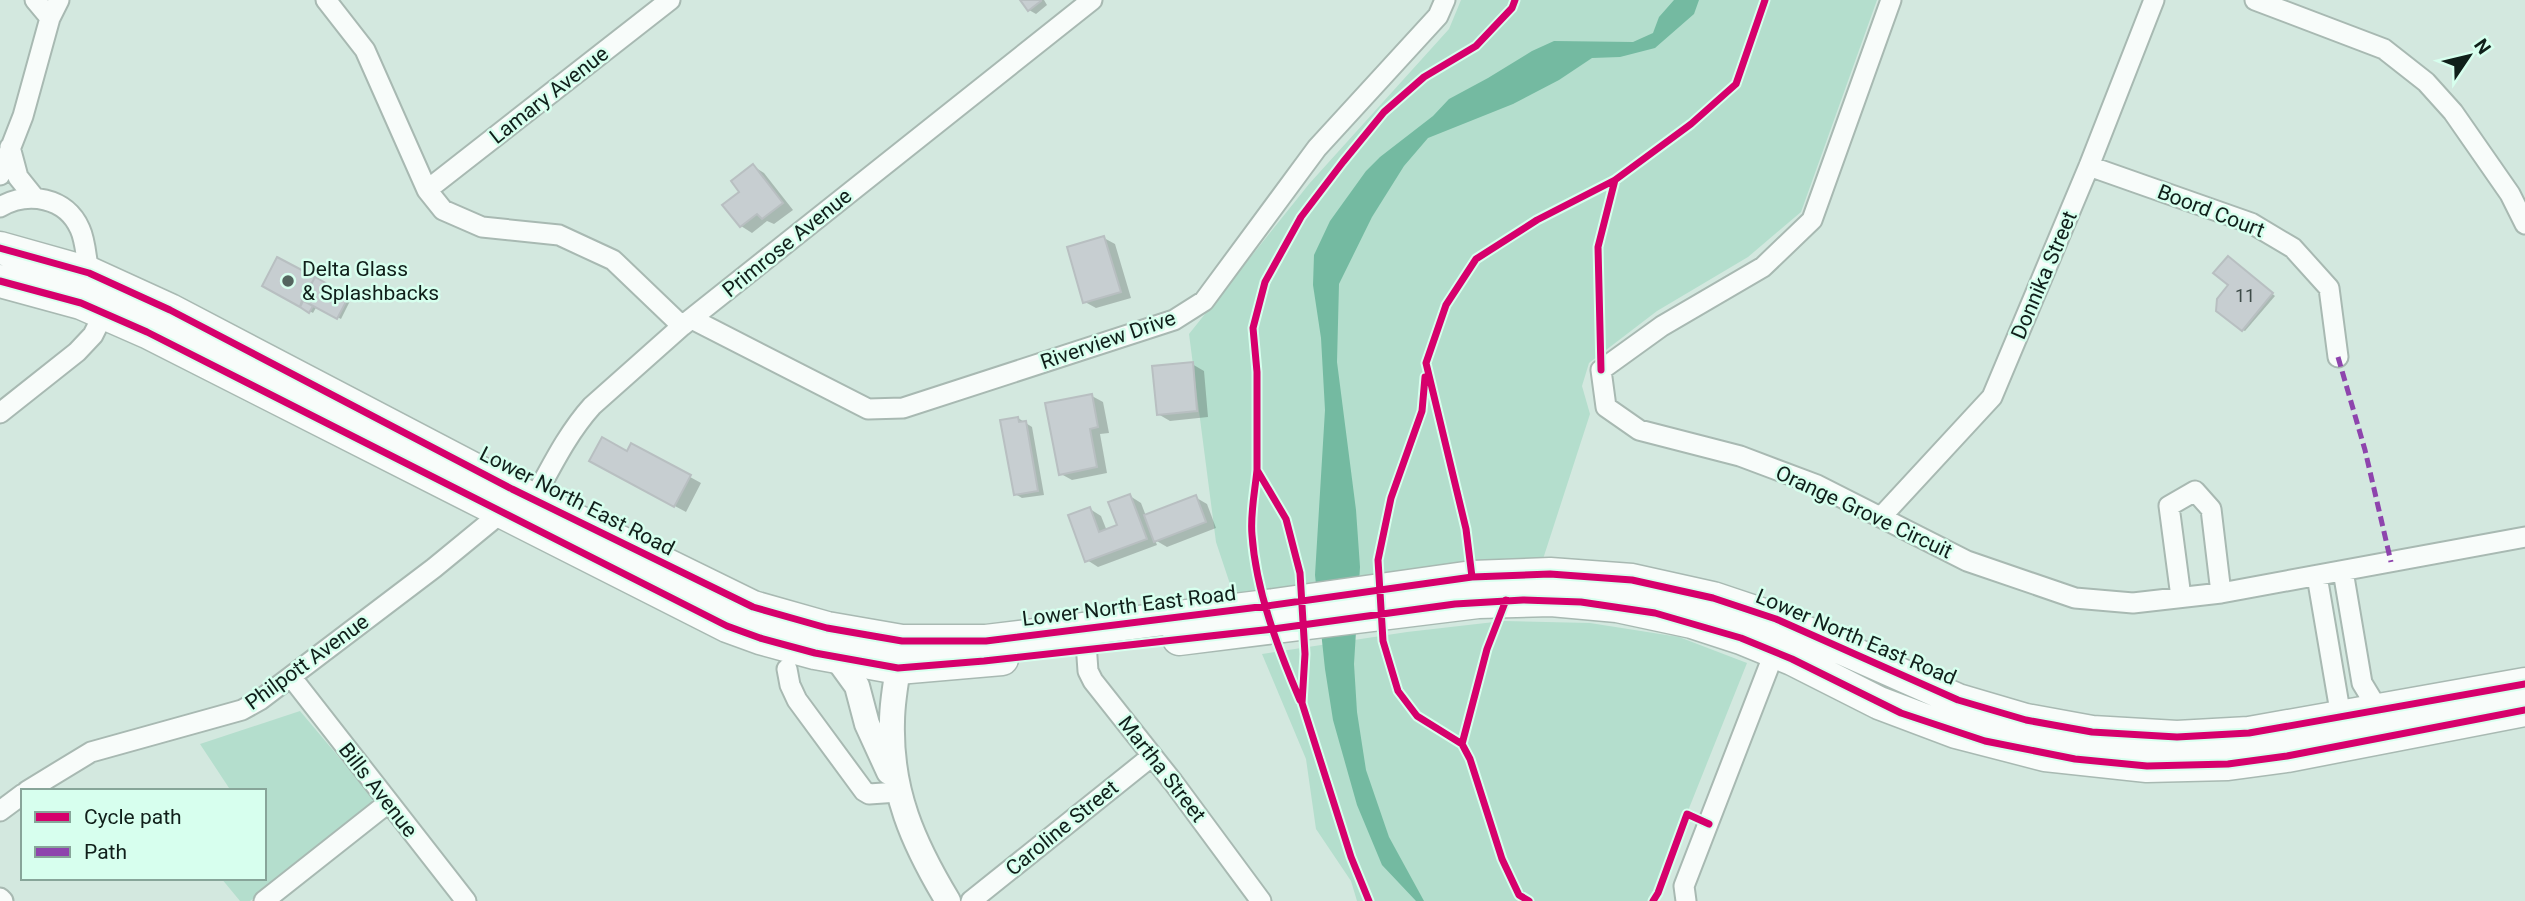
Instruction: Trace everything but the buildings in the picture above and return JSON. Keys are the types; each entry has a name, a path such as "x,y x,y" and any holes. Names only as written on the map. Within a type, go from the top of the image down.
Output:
{"main road":[{"name":"Lower North East Road","path":"0,248 89,273 170,310 727,626 760,638 836,657 900,654 986,641 1085,639 1421,597 1472,577 1573,574 1694,593 1755,611 1780,638 1879,703 1929,723 2006,746 2075,760 2147,765 2228,764 2287,756 2525,710"},
{"path":"38,290 89,273"},
{"name":"Lower North East Road","path":"0,281 81,303 517,506 753,607 827,628 900,654"},
{"name":"Lower North East Road","path":"1780,638 1958,700 2026,720 2122,735 2200,737 2249,733 2525,684"}],"street":[{"path":"35,0 50,18"},
{"path":"0,175 23,116 50,18 60,0"},
{"path":"326,0 365,50 427,190"},
{"name":"Lamary Avenue","path":"427,190 670,0"},
{"name":"Primrose Avenue","path":"517,506 581,418 687,323 1092,0"},
{"name":"Riverview Drive","path":"427,190 443,210 482,227 559,235 613,260 687,323 868,409 903,408 1174,320 1204,301 1317,148 1438,16 1445,0"},
{"name":"Orange Grove Circuit","path":"1891,0 1812,220 1763,267 1662,326 1601,370 1606,407 1639,430 1740,456 1817,485 1966,561 2075,598 2133,603 2221,593 2525,537"},
{"name":"Donnika Street","path":"1881,517 1992,397 2089,166 2154,0"},
{"path":"2255,0 2384,49 2426,82 2453,112 2510,194 2525,224"},
{"path":"10,148 18,177 34,197"},
{"name":"Boord Court","path":"2089,166 2251,223 2293,247 2329,288 2338,357"},
{"path":"0,207 9,202 34,197 60,205 75,220 83,240 89,273"},
{"path":"0,413 77,352 93,335 104,313"},
{"path":"2180,597 2169,506 2195,491 2211,509 2221,593"},
{"name":"Philpott Avenue","path":"30,789 91,752 242,710 292,678 517,506"},
{"path":"2343,571 2362,683 2379,710"},
{"path":"2316,576 2341,717 2367,740"},
{"path":"1685,901 1684,886 1780,638"},
{"name":"Martha Street","path":"1085,639 1088,671 1093,681 1261,901"},
{"path":"900,654 892,719 898,792 905,818 918,847 948,901"},
{"path":"836,657 857,686 867,724 898,792"},
{"path":"787,669 797,700 863,791 869,794 898,792"},
{"name":"Bills Avenue","path":"292,678 466,901"},
{"name":"Caroline Street","path":"971,901 1152,756"},
{"path":"0,811 21,795"},
{"path":"264,901 388,803"}],"shaded area":[{"path":"1461,0 1877,0 1801,212 1748,257 1657,311 1589,363 1582,386 1590,414 1543,559 1234,596 1216,542 1189,334 1309,184 1449,29"},
{"path":"1674,0 1699,0 1694,14 1655,48 1620,57 1592,58 1559,80 1513,104 1428,138 1404,166 1372,217 1339,284 1337,362 1356,510 1360,567 1354,664 1357,712 1366,770 1389,837 1424,901 1416,901 1382,865 1357,805 1333,720 1315,575 1325,410 1321,338 1313,285 1314,255 1330,221 1366,171 1433,116 1449,99 1554,41 1633,42 1653,33 1659,17"},
{"path":"1503,621 1590,623 1679,637 1747,663 1652,901 1357,901 1351,881 1316,829 1306,759 1262,654 1407,632"},
{"path":"300,711 375,800 250,901 240,901 223,880 266,880 266,789 230,789 200,744"}],"marked path":[{"path":"2338,357 2365,450 2391,562"}],"cycle path":[{"path":"1369,901 1351,857 1302,703 1305,654 1300,573 1286,519 1257,470 1257,372 1253,328 1265,282 1301,217 1343,162 1384,112 1424,77 1476,46 1512,8 1515,0"},
{"path":"1472,577 1466,529 1426,363 1446,305 1476,259 1537,220 1615,180 1691,124 1736,84 1765,0"},
{"path":"1601,370 1598,247 1615,180"},
{"path":"0,248 89,273 170,310 512,489 753,607 827,628 902,641 986,641 1472,577 1550,574 1632,580 1713,598 1776,619 1958,700 2026,720 2092,732 2177,737 2249,733 2525,684"},
{"path":"0,281 81,303 147,332 727,626 815,653 898,668 1273,629 1455,604 1523,600 1581,602 1655,613 1741,638 1792,659 1901,713 1985,741 2075,759 2147,766 2228,764 2287,756 2525,710"},
{"path":"1425,377 1422,411 1391,498 1378,560 1383,641 1398,691 1417,716 1462,744 1470,759 1502,859 1519,895 1529,901"},
{"path":"1257,470 1252,511 1254,556 1276,640 1300,700"},
{"path":"1462,744 1487,649 1506,600"},
{"path":"1653,901 1687,814 1709,824"}],"place":[{"name":"Delta Glass & Splashbacks","path":"288,281"}]}
